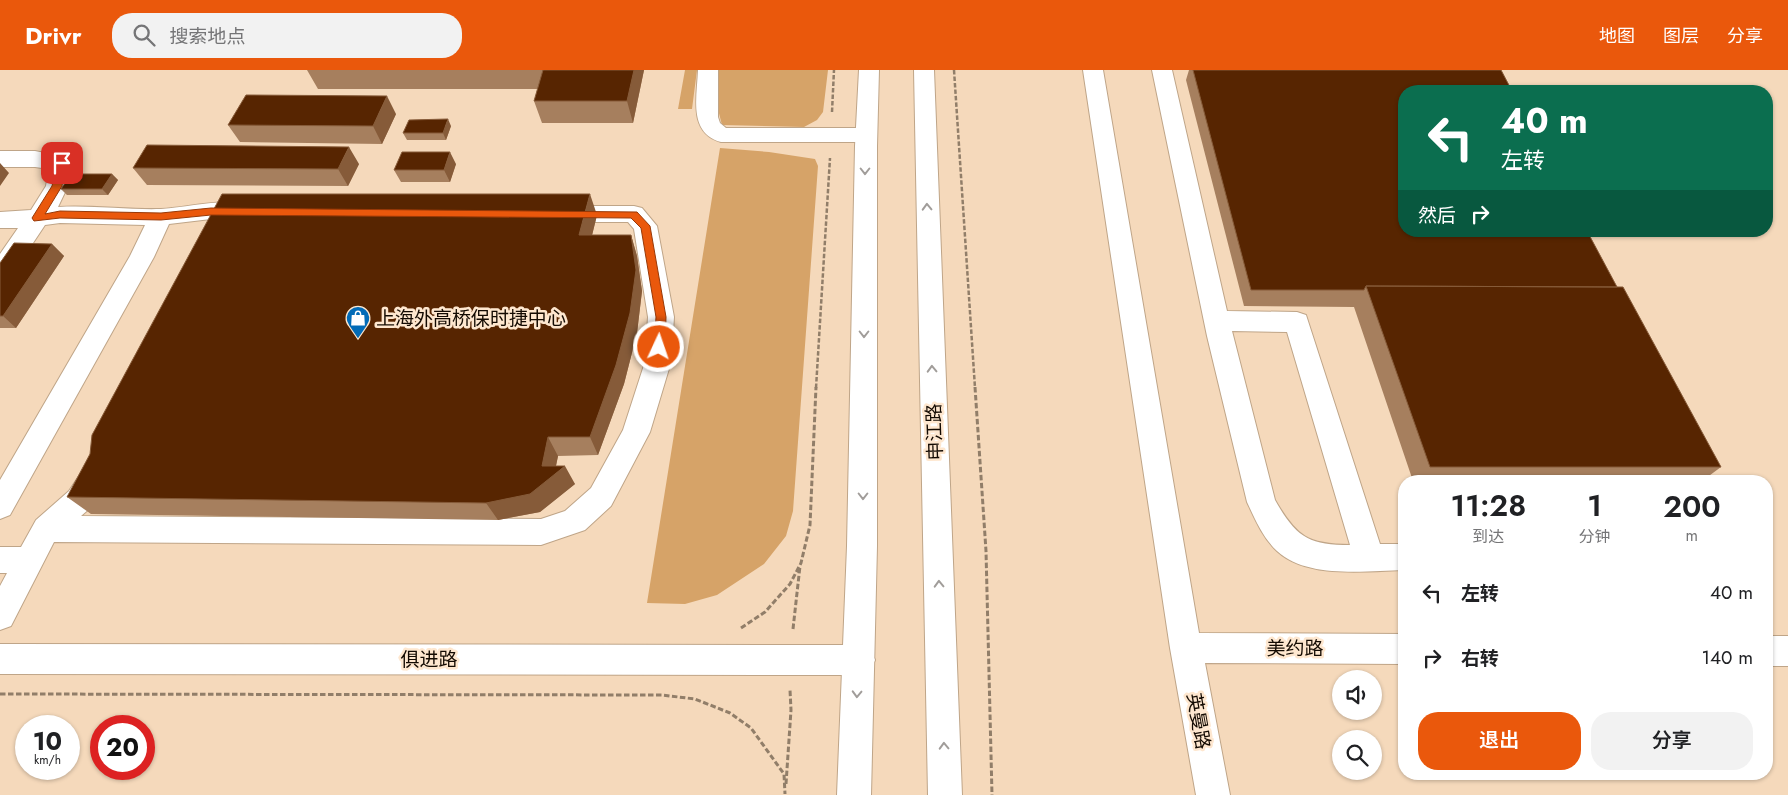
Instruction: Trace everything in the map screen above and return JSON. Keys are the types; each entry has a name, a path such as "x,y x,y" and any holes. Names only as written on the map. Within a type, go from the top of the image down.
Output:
{"street":[{"path":"708,70 707,117 710,127 721,135 866,135"},
{"path":"854,795 862,537 866,135 869,70"},
{"name":"申江路","path":"924,70 945,795"},
{"name":"英曼路","path":"1093,70 1186,648 1213,795"},
{"path":"1162,70 1217,322 1261,502 1270,520 1292,545 1327,558 1398,557"},
{"path":"0,159 35,159 62,163 57,186 0,273"},
{"path":"0,220 60,215 161,217 211,211 270,212"},
{"path":"218,238 231,211"},
{"path":"46,529 541,532 575,521 601,497 636,432 658,362 661,317 646,226 634,214 536,214"},
{"path":"0,506 142,257 161,217"},
{"path":"1217,322 1298,322 1369,557"},
{"path":"0,616 46,529 79,500 110,450"},
{"path":"0,560 30,560"},
{"name":"美约路","path":"1186,648 1398,649"},
{"path":"1773,651 1788,651"},
{"name":"俱进路","path":"0,659 859,660"}],"path":[{"path":"810,525 818,339 823,293 834,70"},
{"path":"954,70 986,551 992,795"},
{"path":"0,694 662,694 704,702 730,713 751,728 784,774 786,794"}],"shaded area":[{"path":"685,70 697,70 692,109 678,109"},
{"path":"717,70 828,70 823,112 817,120 804,127 722,125 714,94"},
{"path":"720,148 769,152 815,159 818,166 793,511 786,536 764,564 717,595 685,604 647,603"}],"building":[{"path":"543,70 634,70 627,101 534,101"},
{"path":"1193,70 1501,70 1509,85 1398,85 1398,237 1590,237 1617,287 1366,286 1364,290 1251,290"},
{"path":"246,95 387,96 373,126 228,125"},
{"path":"448,119 443,133 403,133 409,120"},
{"path":"147,145 349,147 338,169 133,168"},
{"path":"402,152 450,152 444,170 394,170"},
{"path":"71,174 112,174 102,189 61,189"},
{"path":"222,194 590,194 579,235 631,235 636,270 630,313 616,365 590,437 548,437 542,466 565,466 530,494 486,503 67,497 90,454 92,435"},
{"path":"14,243 52,244 3,316 0,316 0,263"},
{"path":"1366,286 1623,287 1721,467 1430,467"}],"place":[{"name":"上海外高桥保时捷中心","path":"358,339"}],"route":[{"path":"62,163 57,186 49,202 37,218 60,215 161,217 211,211 634,214 646,226 661,317 659,347"}]}
